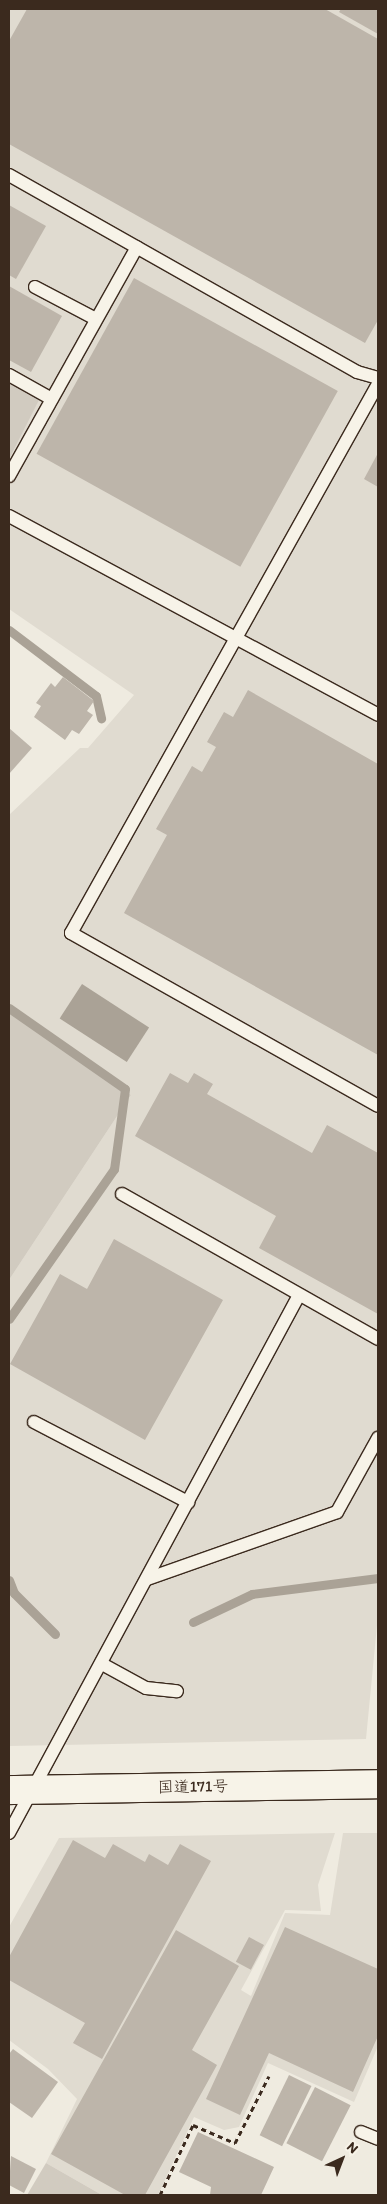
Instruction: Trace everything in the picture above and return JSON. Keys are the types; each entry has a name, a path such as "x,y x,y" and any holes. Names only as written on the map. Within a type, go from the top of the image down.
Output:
{"highway":[{"name":"国道171号","path":"22,1790 378,1784"}],"lane":[{"path":"9,175 357,372 378,378"},
{"path":"9,476 137,247"},
{"path":"35,287 96,319"},
{"path":"9,375 52,399"},
{"path":"378,384 71,933 378,1106"},
{"path":"9,516 237,636 378,715"},
{"path":"122,1194 299,1296 378,1339"},
{"path":"9,1833 22,1790 102,1664 299,1296"},
{"path":"34,1422 188,1502"},
{"path":"148,1579 337,1512 378,1438"},
{"path":"102,1664 146,1688 177,1691"},
{"path":"360,2132 378,2139"}],"path":[{"path":"160,2195 193,2125 235,2143 269,2076"}],"shaded area":[{"path":"9,9 378,9 378,1615 366,1739 9,1746 9,1280 131,1095 9,1009 9,815 80,748 88,748 134,695 9,609"},
{"path":"9,383 39,400 9,459"},
{"path":"82,984 149,1028 127,1062 60,1018"},
{"path":"9,1009 131,1095 9,1280"},
{"path":"335,1833 318,1885 321,1911 285,1910 241,1990 251,1996 285,1913 330,1915 343,1833 378,1833 378,2046 354,2102 268,2063 239,2127 224,2130 194,2117 158,2195 102,2195 46,2163 77,2099 48,2069 9,2040 9,1927 59,1838"},
{"path":"46,2163 102,2195 27,2195"}],"building":[{"path":"27,9 325,9 378,39 378,320 365,343 9,144 9,41"},
{"path":"341,9 378,9 378,34 339,12"},
{"path":"9,205 46,226 16,279 9,275"},
{"path":"134,278 338,391 240,567 37,454"},
{"path":"9,286 62,316 31,372 9,360"},
{"path":"378,453 378,487 364,479"},
{"path":"63,677 94,701 87,711 93,715 79,734 72,730 65,740 34,717 41,706 36,703 51,683 55,687"},
{"path":"248,690 378,764 378,1055 124,913 167,835 156,829 192,766 202,772 216,747 207,742 224,712 233,717"},
{"path":"9,728 32,748 9,774"},
{"path":"170,1073 188,1083 194,1073 213,1084 207,1094 312,1153 327,1125 378,1153 378,1314 259,1248 276,1216 135,1136"},
{"path":"114,1239 223,1300 145,1440 10,1364 60,1274 87,1289"},
{"path":"73,1840 105,1858 113,1844 145,1862 149,1854 168,1865 180,1844 211,1861 102,2059 73,2043 85,2023 9,1980 9,1957"},
{"path":"285,1927 378,1969 378,2036 353,2092 269,2053 240,2115 206,2099"},
{"path":"176,1930 239,1966 192,2050 217,2065 145,2195 125,2195 51,2154"},
{"path":"249,1937 264,1945 251,1970 236,1962"},
{"path":"13,2049 58,2082 32,2118 9,2102 9,2054"},
{"path":"289,2075 311,2086 282,2146 260,2135"},
{"path":"315,2087 351,2105 322,2161 286,2143"},
{"path":"198,2132 274,2167 261,2195 210,2195 211,2187 179,2172"},
{"path":"11,2156 36,2169 24,2193 9,2185"}],"waterway":[{"path":"9,630 96,696 101,718"},
{"path":"9,1008 125,1089 114,1169 9,1319"},
{"path":"193,1622 252,1594 378,1578"},
{"path":"9,1580 14,1593 55,1634"}]}
